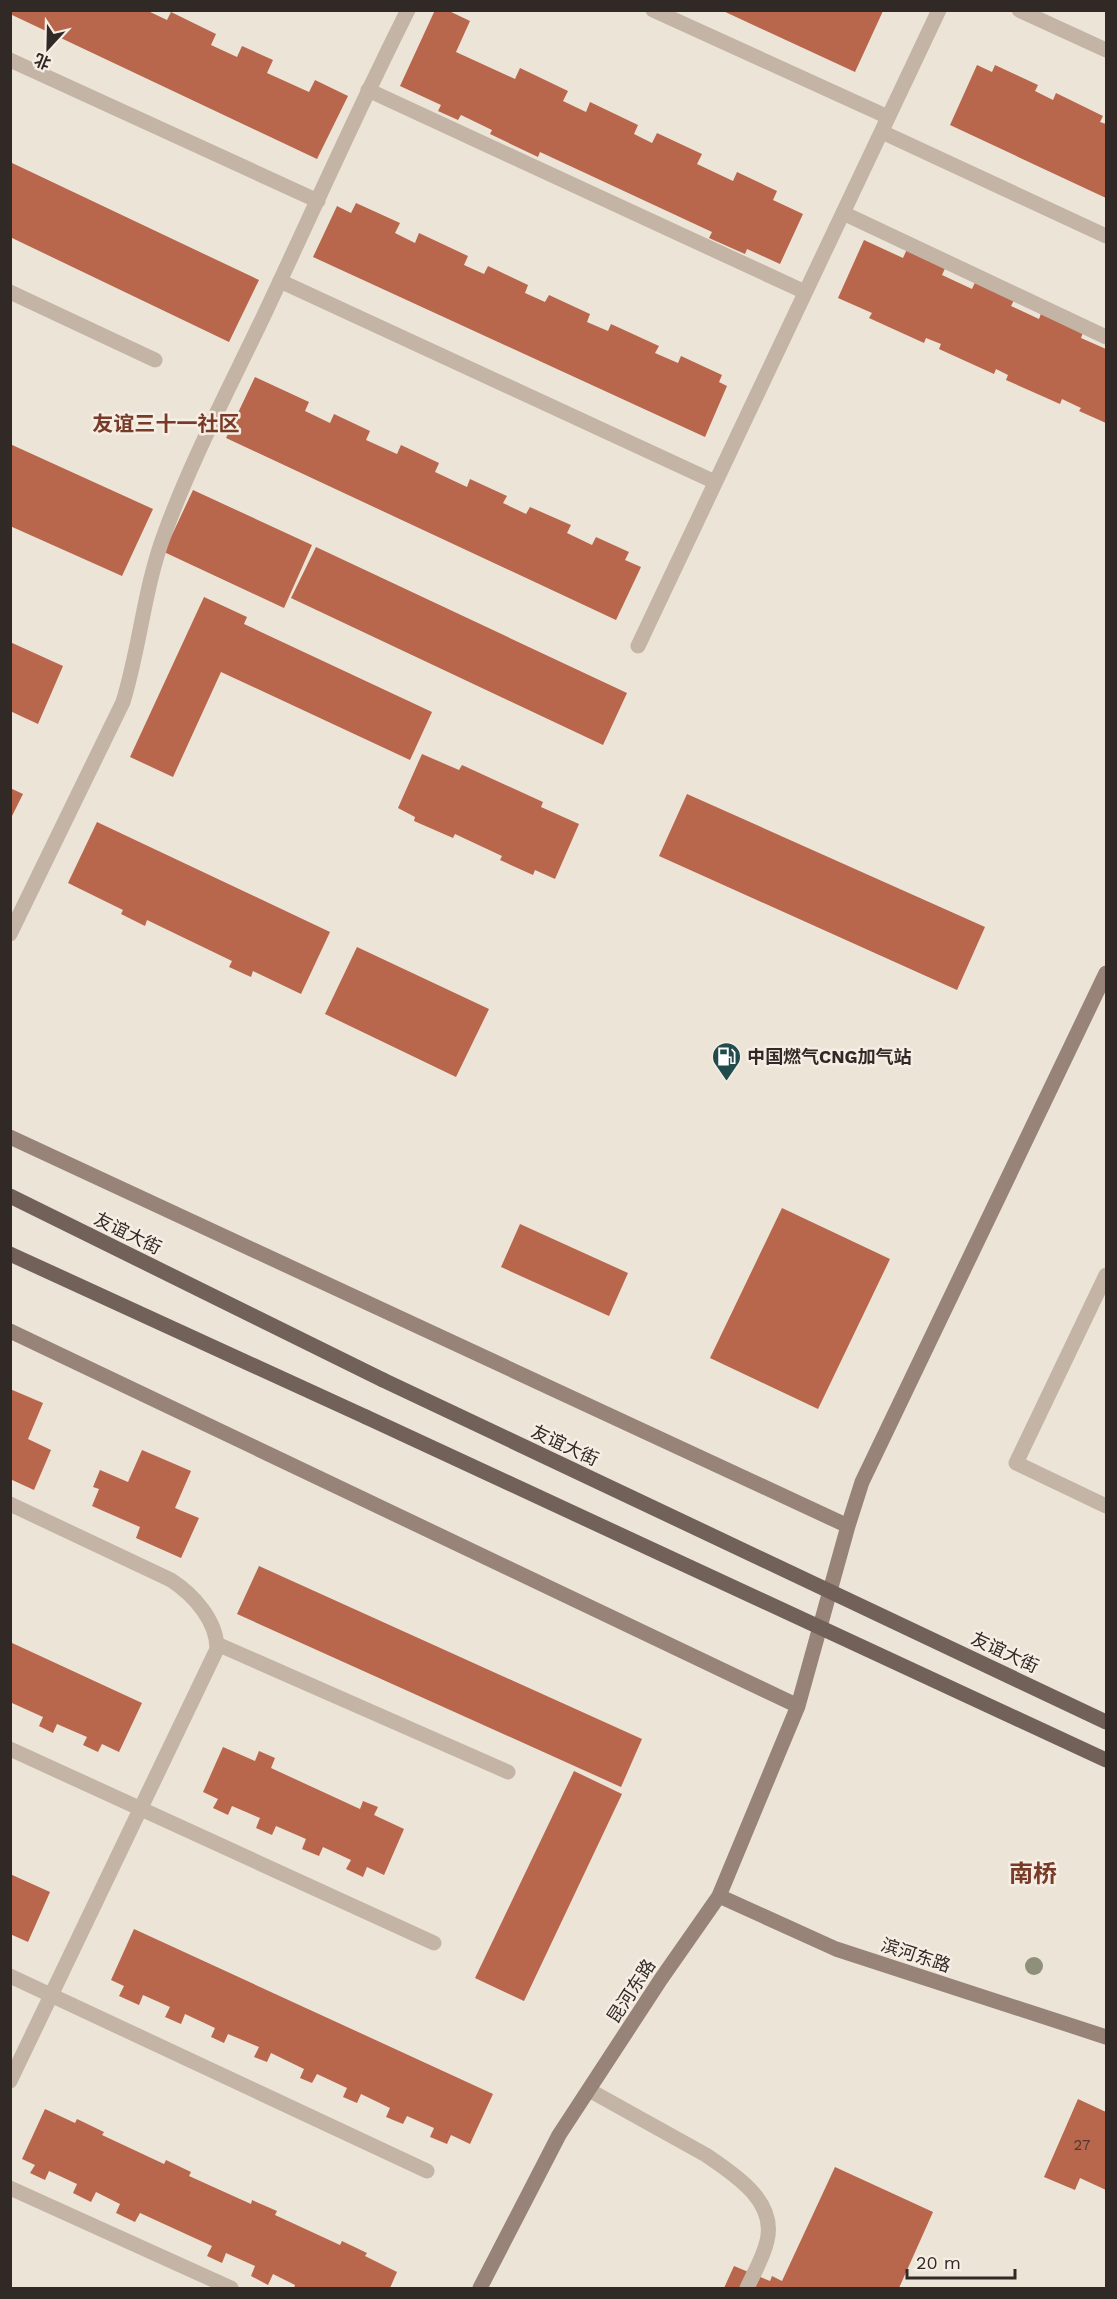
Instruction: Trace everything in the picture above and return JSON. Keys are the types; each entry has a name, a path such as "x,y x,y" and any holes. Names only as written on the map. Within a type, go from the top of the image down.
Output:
{"main road":[{"name":"友谊大街","path":"10,1196 383,1380 1107,1722"},
{"path":"10,1254 366,1416 1107,1760"}],"street":[{"path":"10,933 123,702 133,669 148,583 164,534 198,455 368,90 408,10"},
{"path":"654,10 1107,236"},
{"path":"638,646 939,10"},
{"path":"1019,10 1107,50"},
{"path":"10,60 318,201"},
{"path":"368,90 806,292"},
{"path":"843,213 1107,337"},
{"path":"280,281 715,482"},
{"path":"10,292 155,360"},
{"name":"昆河东路","path":"480,2289 559,2135 661,1979 719,1896 798,1706 862,1482 1107,973"},
{"path":"10,1137 848,1526"},
{"path":"1107,1275 1016,1463 1107,1506"},
{"path":"10,1331 798,1706"},
{"path":"10,1504 171,1580 189,1592 216,1632 217,1644 217,1650 10,2081"},
{"path":"217,1644 508,1772"},
{"path":"10,1749 434,1943"},
{"name":"滨河东路","path":"719,1896 836,1949 1107,2037"},
{"path":"10,1976 427,2171"},
{"path":"589,2090 706,2155 724,2167 753,2193 764,2208 768,2222 768,2238 747,2289"},
{"path":"10,2188 231,2289"}],"building":[{"path":"10,10 146,10 167,20 171,12 216,34 211,45 237,57 242,46 273,60 267,73 309,92 315,80 348,96 317,159 10,14"},
{"path":"435,10 447,10 470,21 456,52 515,79 520,68 568,91 563,101 586,112 590,102 638,125 634,134 652,143 657,133 702,154 697,164 733,181 737,172 777,191 773,200 803,214 780,264 747,249 745,254 709,238 712,232 540,152 538,157 490,134 492,130 461,115 458,120 438,111 441,105 400,86"},
{"path":"721,10 882,10 883,11 855,72"},
{"path":"977,65 992,72 995,65 1038,85 1035,91 1053,100 1056,93 1103,116 1100,122 1106,124 1106,198 950,125"},
{"path":"10,162 259,280 229,342 10,237"},
{"path":"356,203 400,223 395,233 415,243 419,233 468,256 464,265 484,274 488,266 528,285 525,293 545,302 549,295 590,314 587,322 608,331 611,324 659,346 655,353 678,363 681,356 722,375 719,382 727,386 705,437 313,257 337,206 351,213"},
{"path":"864,240 903,258 908,247 947,264 942,275 972,289 977,278 1016,296 1011,306 1039,319 1043,308 1085,327 1081,338 1106,349 1106,423 1079,411 1081,408 1062,399 1060,404 1006,380 1008,375 996,369 994,374 939,349 941,344 926,338 924,343 869,318 872,313 838,298"},
{"path":"255,377 309,402 305,411 330,423 334,414 370,431 366,440 397,454 401,445 439,463 435,472 467,487 470,479 507,496 503,503 526,514 530,507 571,525 567,533 592,545 596,537 629,552 625,560 641,567 616,620 226,438"},
{"path":"10,444 153,509 122,576 10,526"},
{"path":"193,490 312,545 284,608 164,552"},
{"path":"316,547 627,693 603,745 291,598"},
{"path":"204,597 247,617 244,624 432,712 410,760 221,672 173,777 130,757"},
{"path":"10,642 63,666 38,724 10,711"},
{"path":"422,754 459,770 462,765 543,802 541,807 579,824 555,879 535,870 533,875 500,860 502,856 455,834 453,838 414,821 415,817 398,808"},
{"path":"10,788 23,794 10,820"},
{"path":"687,794 985,927 957,990 659,856"},
{"path":"97,822 330,932 301,994 253,971 251,977 229,967 232,961 147,920 145,926 121,914 123,910 68,883"},
{"path":"357,947 489,1009 456,1077 325,1014"},
{"path":"782,1208 890,1259 818,1409 710,1358"},
{"path":"520,1224 628,1273 609,1316 501,1267"},
{"path":"10,1389 43,1403 28,1439 51,1450 34,1490 10,1479"},
{"path":"142,1450 191,1471 175,1508 199,1518 181,1558 136,1538 140,1527 92,1506 99,1489 93,1487 100,1470 128,1482"},
{"path":"259,1566 642,1739 621,1787 237,1614"},
{"path":"10,1642 142,1703 119,1752 102,1744 98,1752 83,1745 87,1737 57,1724 53,1733 39,1726 43,1717 12,1703 10,1707"},
{"path":"223,1747 255,1761 259,1751 275,1758 271,1768 360,1809 363,1801 378,1807 374,1815 404,1829 384,1875 367,1867 363,1877 346,1869 351,1860 323,1847 319,1856 302,1849 306,1839 276,1826 272,1835 256,1828 260,1818 232,1806 228,1815 213,1808 218,1799 203,1792"},
{"path":"574,1771 622,1794 524,2001 475,1978"},
{"path":"10,1874 50,1892 28,1942 10,1934"},
{"path":"134,1929 493,2094 470,2144 451,2135 447,2144 430,2137 434,2128 407,2116 403,2124 386,2117 390,2108 361,2094 357,2103 343,2097 347,2088 317,2074 312,2083 300,2078 304,2069 271,2053 267,2062 254,2057 259,2047 228,2034 224,2043 211,2037 215,2028 185,2014 181,2024 165,2017 170,2007 143,1995 139,2005 119,1996 124,1986 111,1980"},
{"path":"1078,2099 1106,2112 1106,2190 1080,2178 1075,2190 1044,2177"},
{"path":"45,2109 75,2123 77,2119 104,2132 102,2135 164,2164 166,2160 191,2172 189,2176 251,2204 252,2200 277,2211 275,2215 340,2245 342,2241 367,2253 365,2256 397,2272 390,2288 294,2288 295,2285 273,2274 268,2285 251,2276 255,2266 226,2253 222,2263 207,2256 212,2246 140,2213 135,2222 116,2213 120,2204 96,2192 91,2202 73,2193 77,2184 49,2171 45,2180 30,2173 35,2165 22,2159"},
{"path":"835,2167 933,2212 899,2288 724,2288 734,2266 770,2281 772,2276 782,2281"}],"place":[{"name":"中国燃气CNG加气站","path":"726,1082"}],"district":[{"name":"友谊三十一社区","path":"166,423"},
{"name":"南桥","path":"1033,1874"}]}
